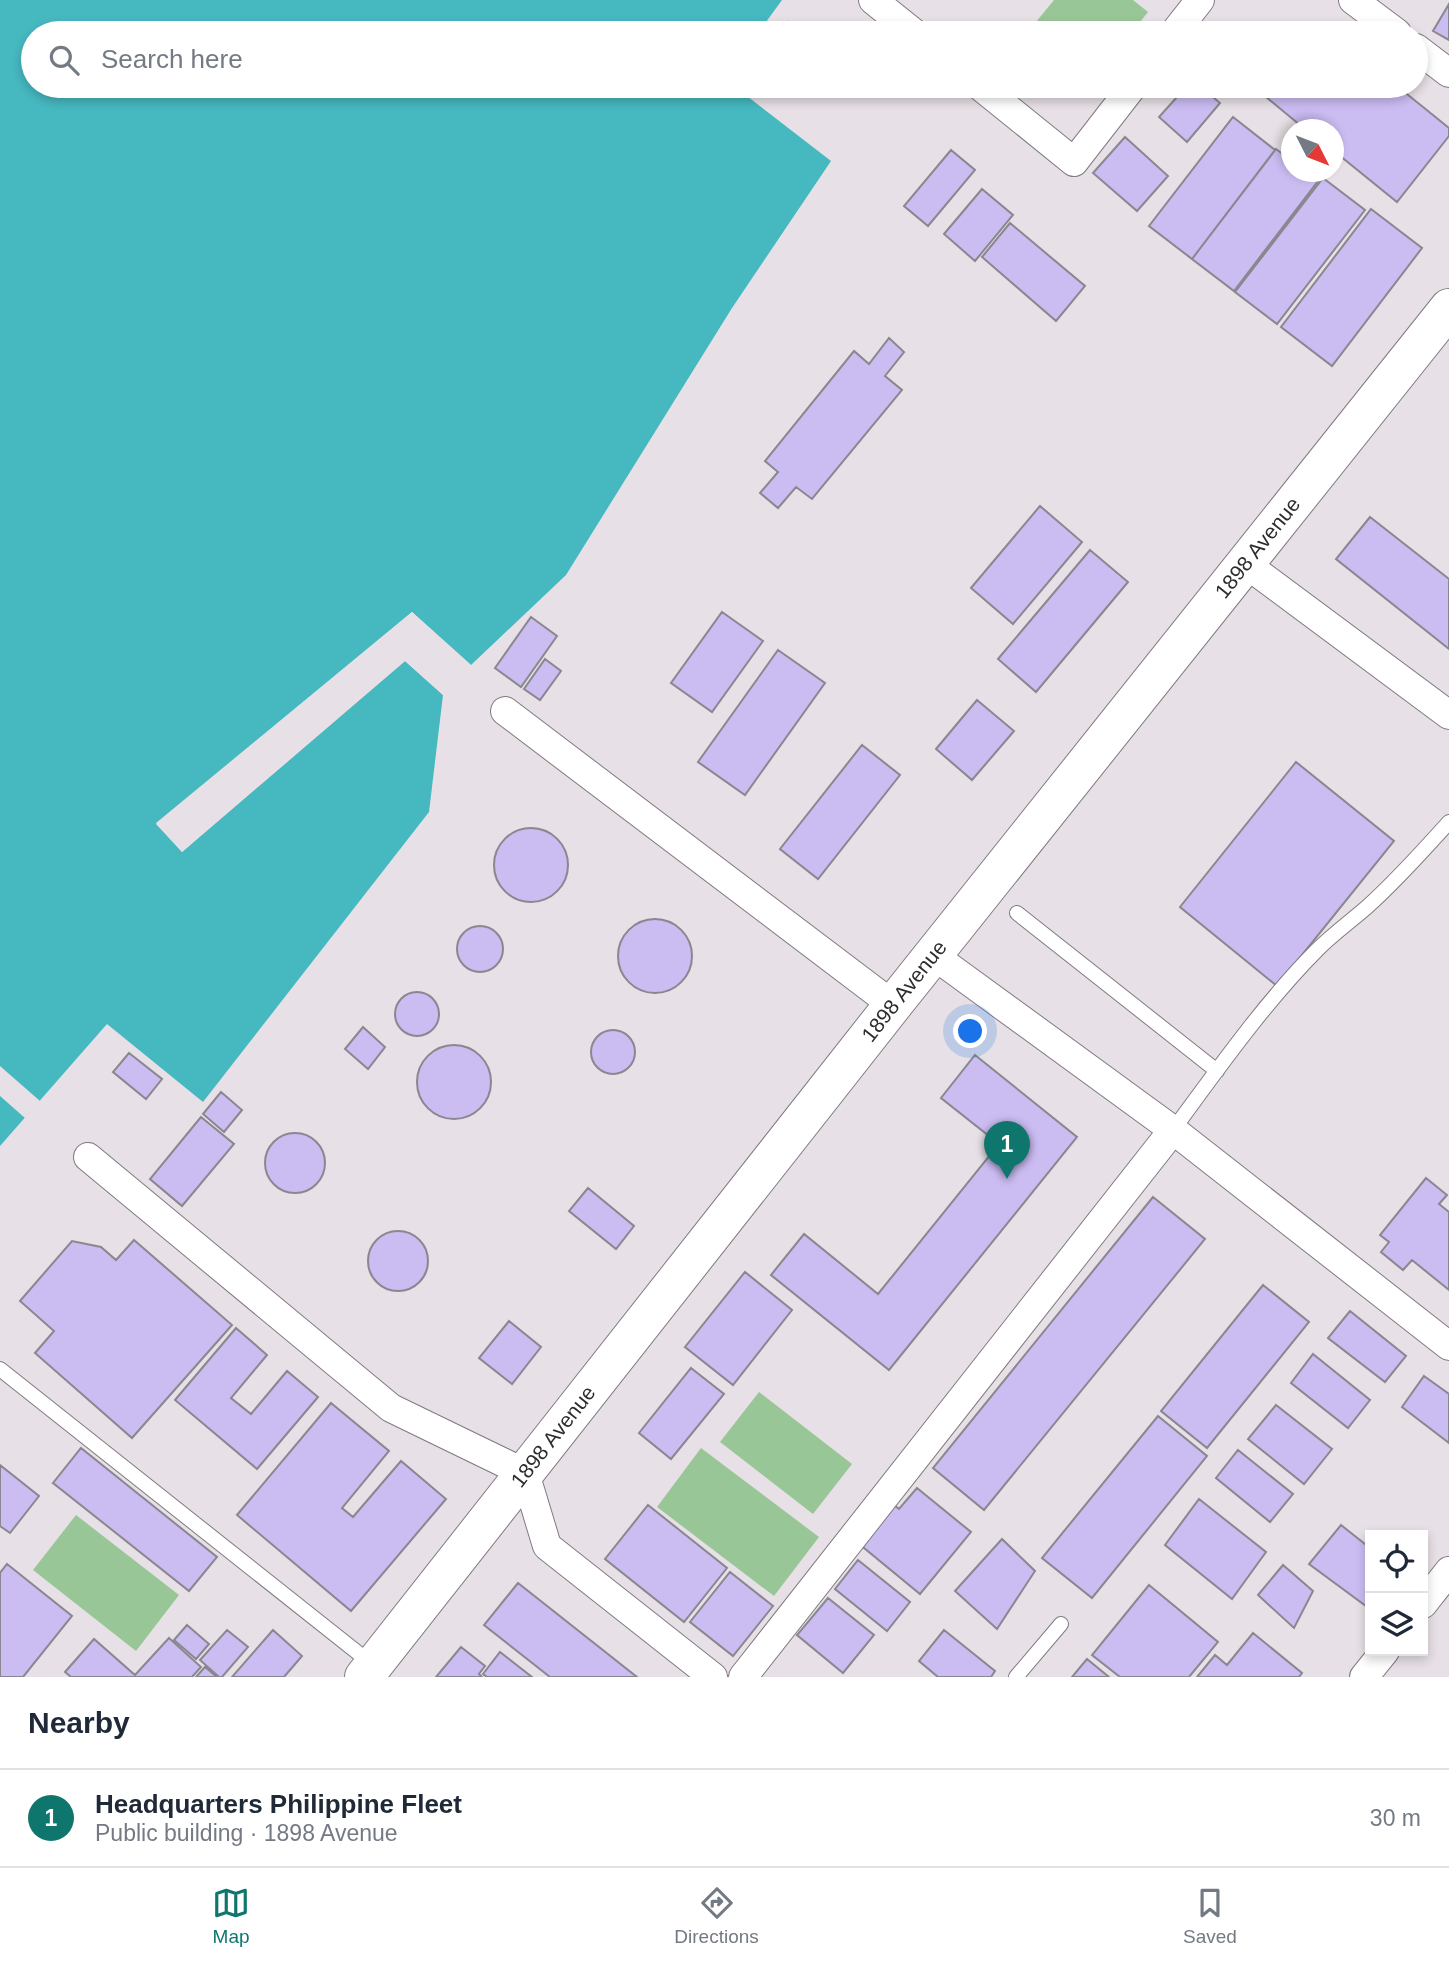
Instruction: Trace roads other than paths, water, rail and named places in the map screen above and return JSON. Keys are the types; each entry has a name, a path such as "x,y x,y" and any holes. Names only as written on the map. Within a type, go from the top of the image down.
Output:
{"street":[{"path":"873,0 899,21"},
{"path":"1183,21 1200,0"},
{"path":"1353,0 1381,21"},
{"path":"1428,57 1449,73"},
{"path":"994,98 1074,162 1124,98"},
{"name":"1898 Avenue","path":"368,1671 933,954 1449,308"},
{"path":"1246,564 1449,715"},
{"path":"505,711 893,1005"},
{"path":"933,954 1173,1130 1449,1346"},
{"path":"743,1677 1173,1130"},
{"path":"88,1157 391,1408 525,1473 547,1546 713,1677"},
{"path":"1428,1598 1449,1571"},
{"path":"1364,1677 1381,1656"}],"lane":[{"path":"1173,1130 1217,1071 1317,950 1376,898 1449,822"},
{"path":"1017,914 1217,1071"},
{"path":"0,1369 368,1671"},
{"path":"1016,1677 1061,1624"}],"water":[{"path":"0,0 782,0 767,21 21,21 21,98 750,98 831,161 732,308 566,575 471,665 412,612 156,823 182,852 405,661 443,695 429,812 203,1102 107,1024 0,1146"}],"place":[{"name":"Headquarters Philippine Fleet","path":"1007,1179"}]}
